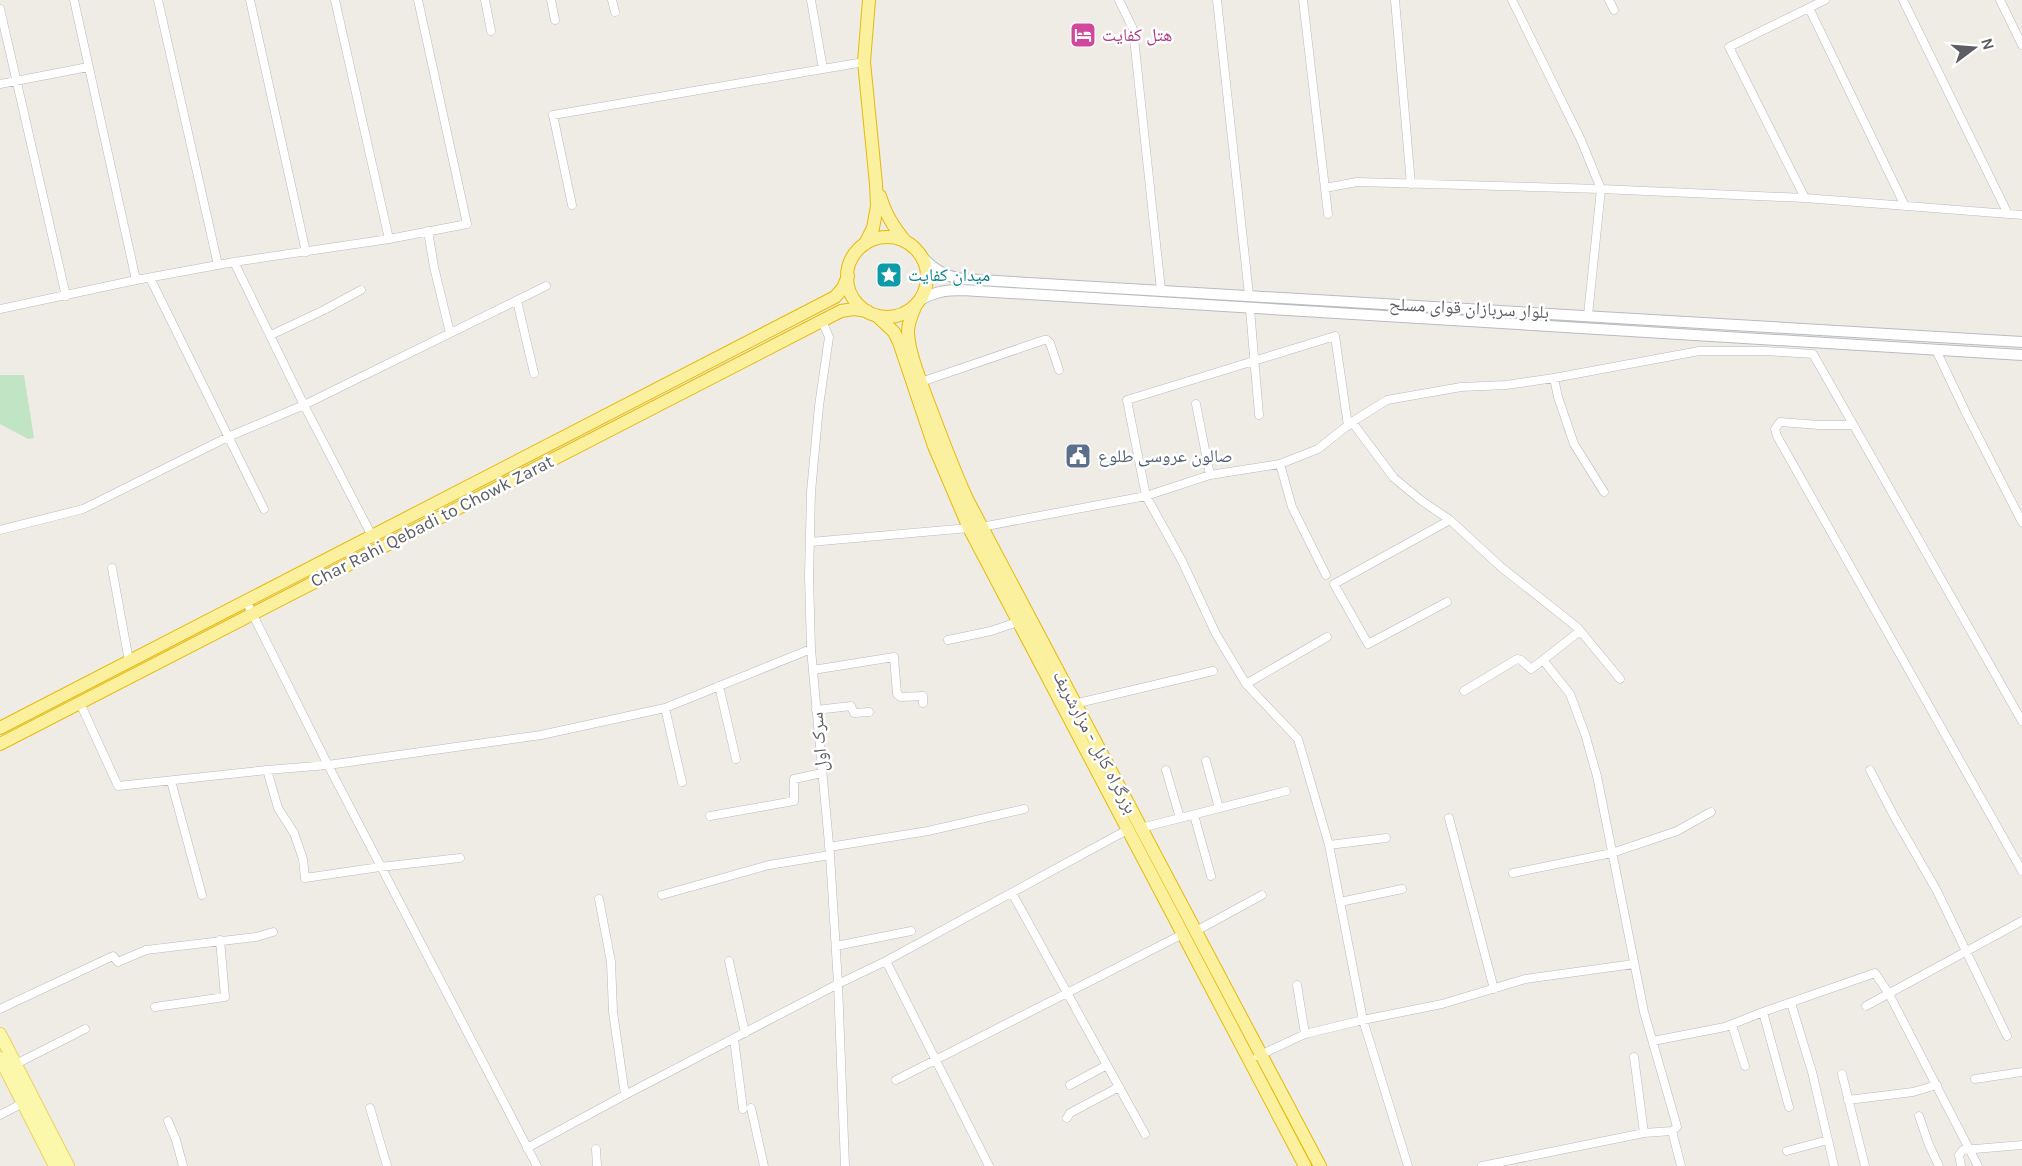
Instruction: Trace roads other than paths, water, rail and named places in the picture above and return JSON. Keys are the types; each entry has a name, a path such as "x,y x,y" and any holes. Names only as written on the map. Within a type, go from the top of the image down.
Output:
{"highway":[{"path":"868,0 864,62 877,206 873,228 865,244 853,258 848,276 853,296 859,305 872,313 891,317 904,313 918,303 925,290 926,268 923,258 891,224 876,184"},
{"path":"865,244 885,237 906,241"},
{"name":"Char Rahi Qebadi to Chowk Zarat","path":"0,728 835,297 843,288 848,276"},
{"name":"بزرگراه کابل - مزارشریف","path":"918,303 910,318 908,331 910,346 975,528 1074,704 1196,931 1305,1166"},
{"name":"Char Rahi Qebadi to Chowk Zarat","path":"0,744 841,311 854,309 872,313"},
{"name":"بزرگراه کابل - مزارشریف","path":"872,313 894,332 899,342 934,446 975,528 1017,622 1183,934 1320,1166"}],"main road":[{"name":"بلوار سربازان قوای مسلح","path":"923,258 934,269 946,276 962,279 2022,342"},
{"name":"بلوار سربازان قوای مسلح","path":"918,303 933,293 954,290 2022,355"},
{"path":"0,1034 68,1166"},
{"path":"0,1058 56,1166"}],"street":[{"path":"74,0 136,280"},
{"path":"158,0 218,265"},
{"path":"250,0 306,252"},
{"path":"335,0 389,239"},
{"path":"0,309 234,262 389,239 468,224 418,0"},
{"path":"484,0 491,31"},
{"path":"550,0 555,20"},
{"path":"612,0 615,12"},
{"path":"811,0 823,69"},
{"path":"1119,0 1133,29 1161,290"},
{"path":"1217,0 1249,295"},
{"path":"1303,0 1328,214"},
{"path":"1395,0 1411,184"},
{"path":"1512,0 1581,140 1601,189 1588,315"},
{"path":"1610,0 1614,10"},
{"path":"1804,198 1729,47 1825,0"},
{"path":"1903,0 2008,214"},
{"path":"2000,0 2022,45"},
{"path":"1809,8 1905,206"},
{"path":"0,9 66,296"},
{"path":"572,205 553,115 864,62"},
{"path":"0,84 88,67"},
{"path":"1325,188 1357,182 1601,189 1804,198 2022,215"},
{"path":"428,231 450,333"},
{"path":"234,262 304,405 372,536"},
{"path":"150,278 264,509"},
{"path":"0,530 83,509 228,437 304,405 546,286"},
{"path":"271,335 361,290"},
{"path":"517,300 534,373"},
{"path":"1250,309 1259,415"},
{"name":"سرک اول","path":"822,321 829,337 818,416 811,492 810,649 830,851 845,1166"},
{"path":"1408,1166 1363,1020 1329,845 1298,739 1246,684 1216,634 1182,561 1146,496 1127,400 1335,336 1350,424 1394,478 1450,520 1501,567 1580,631 1620,679"},
{"path":"921,382 1044,340 1050,343 1059,370"},
{"path":"1936,350 2022,522"},
{"path":"810,542 975,528 1146,496 1210,476 1280,464 1318,449 1350,424 1387,400 1461,387 1506,385 1554,378 1699,351 1813,354 2022,721"},
{"path":"1554,378 1574,444 1604,492"},
{"path":"1196,404 1210,476"},
{"path":"1853,425 1780,422 1775,429 2022,871"},
{"path":"1280,464 1292,507 1326,575"},
{"path":"1447,602 1368,644 1334,584 1450,520"},
{"path":"112,568 129,661"},
{"path":"246,601 380,867 537,1166"},
{"path":"948,640 991,631 1017,622"},
{"path":"1464,691 1517,659 1531,669 1580,631"},
{"path":"1246,684 1327,637"},
{"path":"80,703 118,786 328,765 541,735 665,708 810,649"},
{"path":"813,670 894,657 897,694 901,697 923,696 923,703"},
{"path":"1482,1166 1644,1133 1672,1131 1677,1127 1644,1012 1597,776 1578,712 1570,694 1544,660"},
{"path":"1074,704 1212,671"},
{"path":"720,686 736,759"},
{"path":"816,710 851,706 854,713 869,712"},
{"path":"665,708 682,782"},
{"path":"1206,761 1219,808"},
{"path":"267,770 278,808 294,833 303,859 305,878 460,858"},
{"path":"1166,770 1180,818"},
{"path":"1870,770 1937,891 2007,1036"},
{"path":"710,816 794,801 794,779 822,773"},
{"path":"171,781 202,895"},
{"path":"1141,828 1286,791"},
{"path":"662,895 769,865 1024,809"},
{"path":"1513,873 1612,853 1677,831 1712,812"},
{"path":"1194,815 1211,876"},
{"path":"1449,818 1494,989"},
{"path":"527,1148 886,961 1127,830"},
{"path":"1329,845 1386,838"},
{"path":"1340,902 1402,889"},
{"path":"1012,893 1145,1134"},
{"path":"1196,931 1262,895"},
{"path":"599,898 611,962 613,1012 625,1095"},
{"path":"1866,1006 2022,921"},
{"path":"836,946 911,931"},
{"path":"0,1009 113,956 118,962 146,950 256,937 273,932"},
{"path":"896,1080 1183,934"},
{"path":"155,1007 225,997 219,940"},
{"path":"729,961 745,1034"},
{"path":"886,961 989,1166"},
{"path":"1255,1057 1305,1034 1442,1004 1525,979 1634,964"},
{"path":"1653,1041 1725,1027 1875,973 1889,994 1978,1166"},
{"path":"1298,985 1305,1034"},
{"path":"1791,1003 1812,1072 1834,1166"},
{"path":"1763,1012 1789,1107"},
{"path":"1732,1024 1745,1066"},
{"path":"16,1064 85,1029"},
{"path":"734,1039 747,1108 765,1166"},
{"path":"1634,1057 1644,1133"},
{"path":"1070,1085 1107,1065"},
{"path":"1975,1079 2022,1072"},
{"path":"1842,1074 1865,1166"},
{"path":"1848,1100 1913,1092 1936,1085"},
{"path":"1067,1118 1070,1113 1119,1087"},
{"path":"0,1115 23,1103"},
{"path":"370,1108 387,1166"},
{"path":"1919,1116 1939,1166"},
{"path":"168,1121 177,1140 183,1166"},
{"path":"1672,1131 1682,1166"},
{"path":"1787,1151 1828,1140"},
{"path":"1961,1166 1960,1152 1969,1149 2022,1145"},
{"path":"596,1149 597,1166"}],"place":[{"name":"هتل کفایت","path":"1083,35"},
{"name":"میدان کفایت","path":"889,275"},
{"name":"صالون عروسی طلوع","path":"1078,456"}]}
